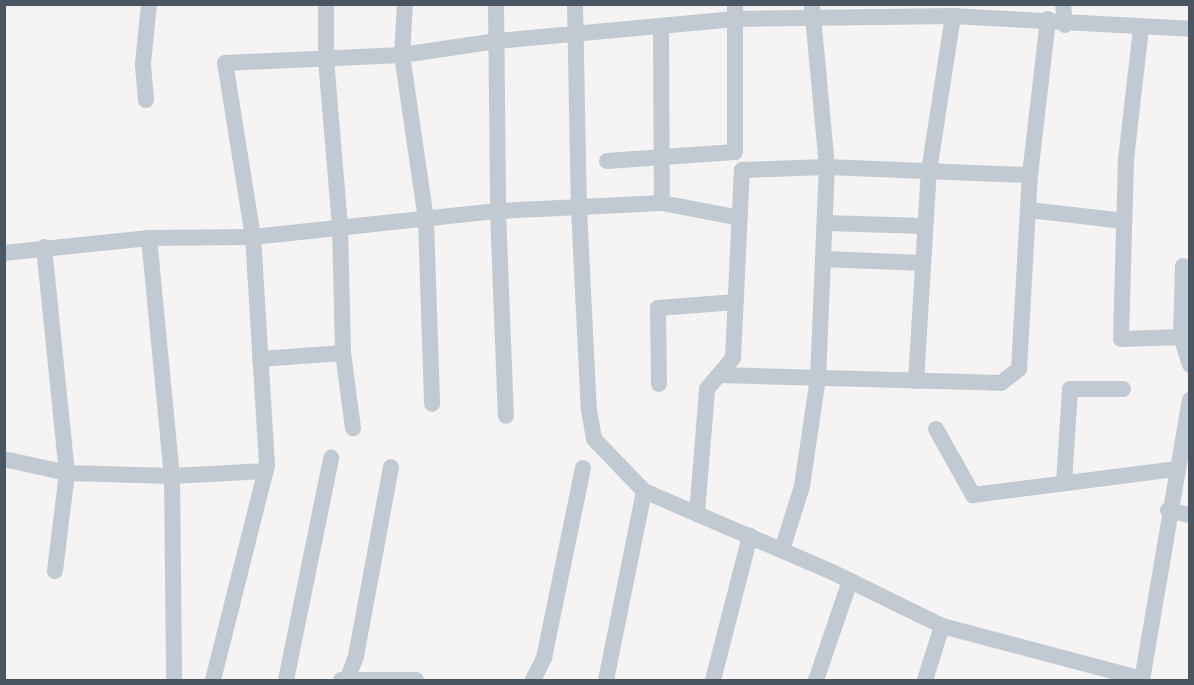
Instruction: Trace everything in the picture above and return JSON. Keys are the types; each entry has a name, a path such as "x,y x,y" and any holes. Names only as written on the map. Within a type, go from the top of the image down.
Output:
{"street":[{"path":"146,100 143,64 149,4"},
{"path":"326,4 326,58 340,227 343,353 353,428"},
{"path":"405,4 402,55 426,220 432,404"},
{"path":"496,4 498,211 506,416"},
{"path":"575,4 579,209 588,410 594,439 644,491 850,581 942,627 1142,680 1175,469 1190,400"},
{"path":"1063,4 1065,25"},
{"path":"735,12 735,152 742,170 733,358 741,375"},
{"path":"213,681 266,471 253,237 225,63 402,55 497,41 661,28 735,12 1048,19 1065,25 1190,29"},
{"path":"782,550 802,486 818,378 827,167 812,12"},
{"path":"916,381 929,171 953,16"},
{"path":"719,375 1001,383 1019,369 1030,175 1048,19"},
{"path":"661,28 664,156 662,203"},
{"path":"1141,28 1126,159 1121,339 1181,337"},
{"path":"607,161 735,152"},
{"path":"742,170 827,167 1030,175"},
{"path":"4,253 44,247 149,238 253,237 498,211 579,209 662,203 740,218"},
{"path":"1029,210 1124,221"},
{"path":"825,223 926,226"},
{"path":"149,238 172,476 174,681"},
{"path":"44,247 67,473 55,572"},
{"path":"823,259 923,263"},
{"path":"1183,266 1181,337 1190,365"},
{"path":"659,384 658,308 736,302"},
{"path":"260,359 343,353"},
{"path":"697,514 707,389 733,358"},
{"path":"1064,483 1070,389 1123,389"},
{"path":"936,429 973,495 1175,469"},
{"path":"286,681 331,458"},
{"path":"4,459 67,473 172,476 266,471"},
{"path":"347,680 356,656 391,467"},
{"path":"533,681 544,658 583,468"},
{"path":"606,681 644,491"},
{"path":"1168,510 1190,515"},
{"path":"713,681 750,536"},
{"path":"816,681 850,581"},
{"path":"926,681 942,627"},
{"path":"342,681 416,681"}]}
